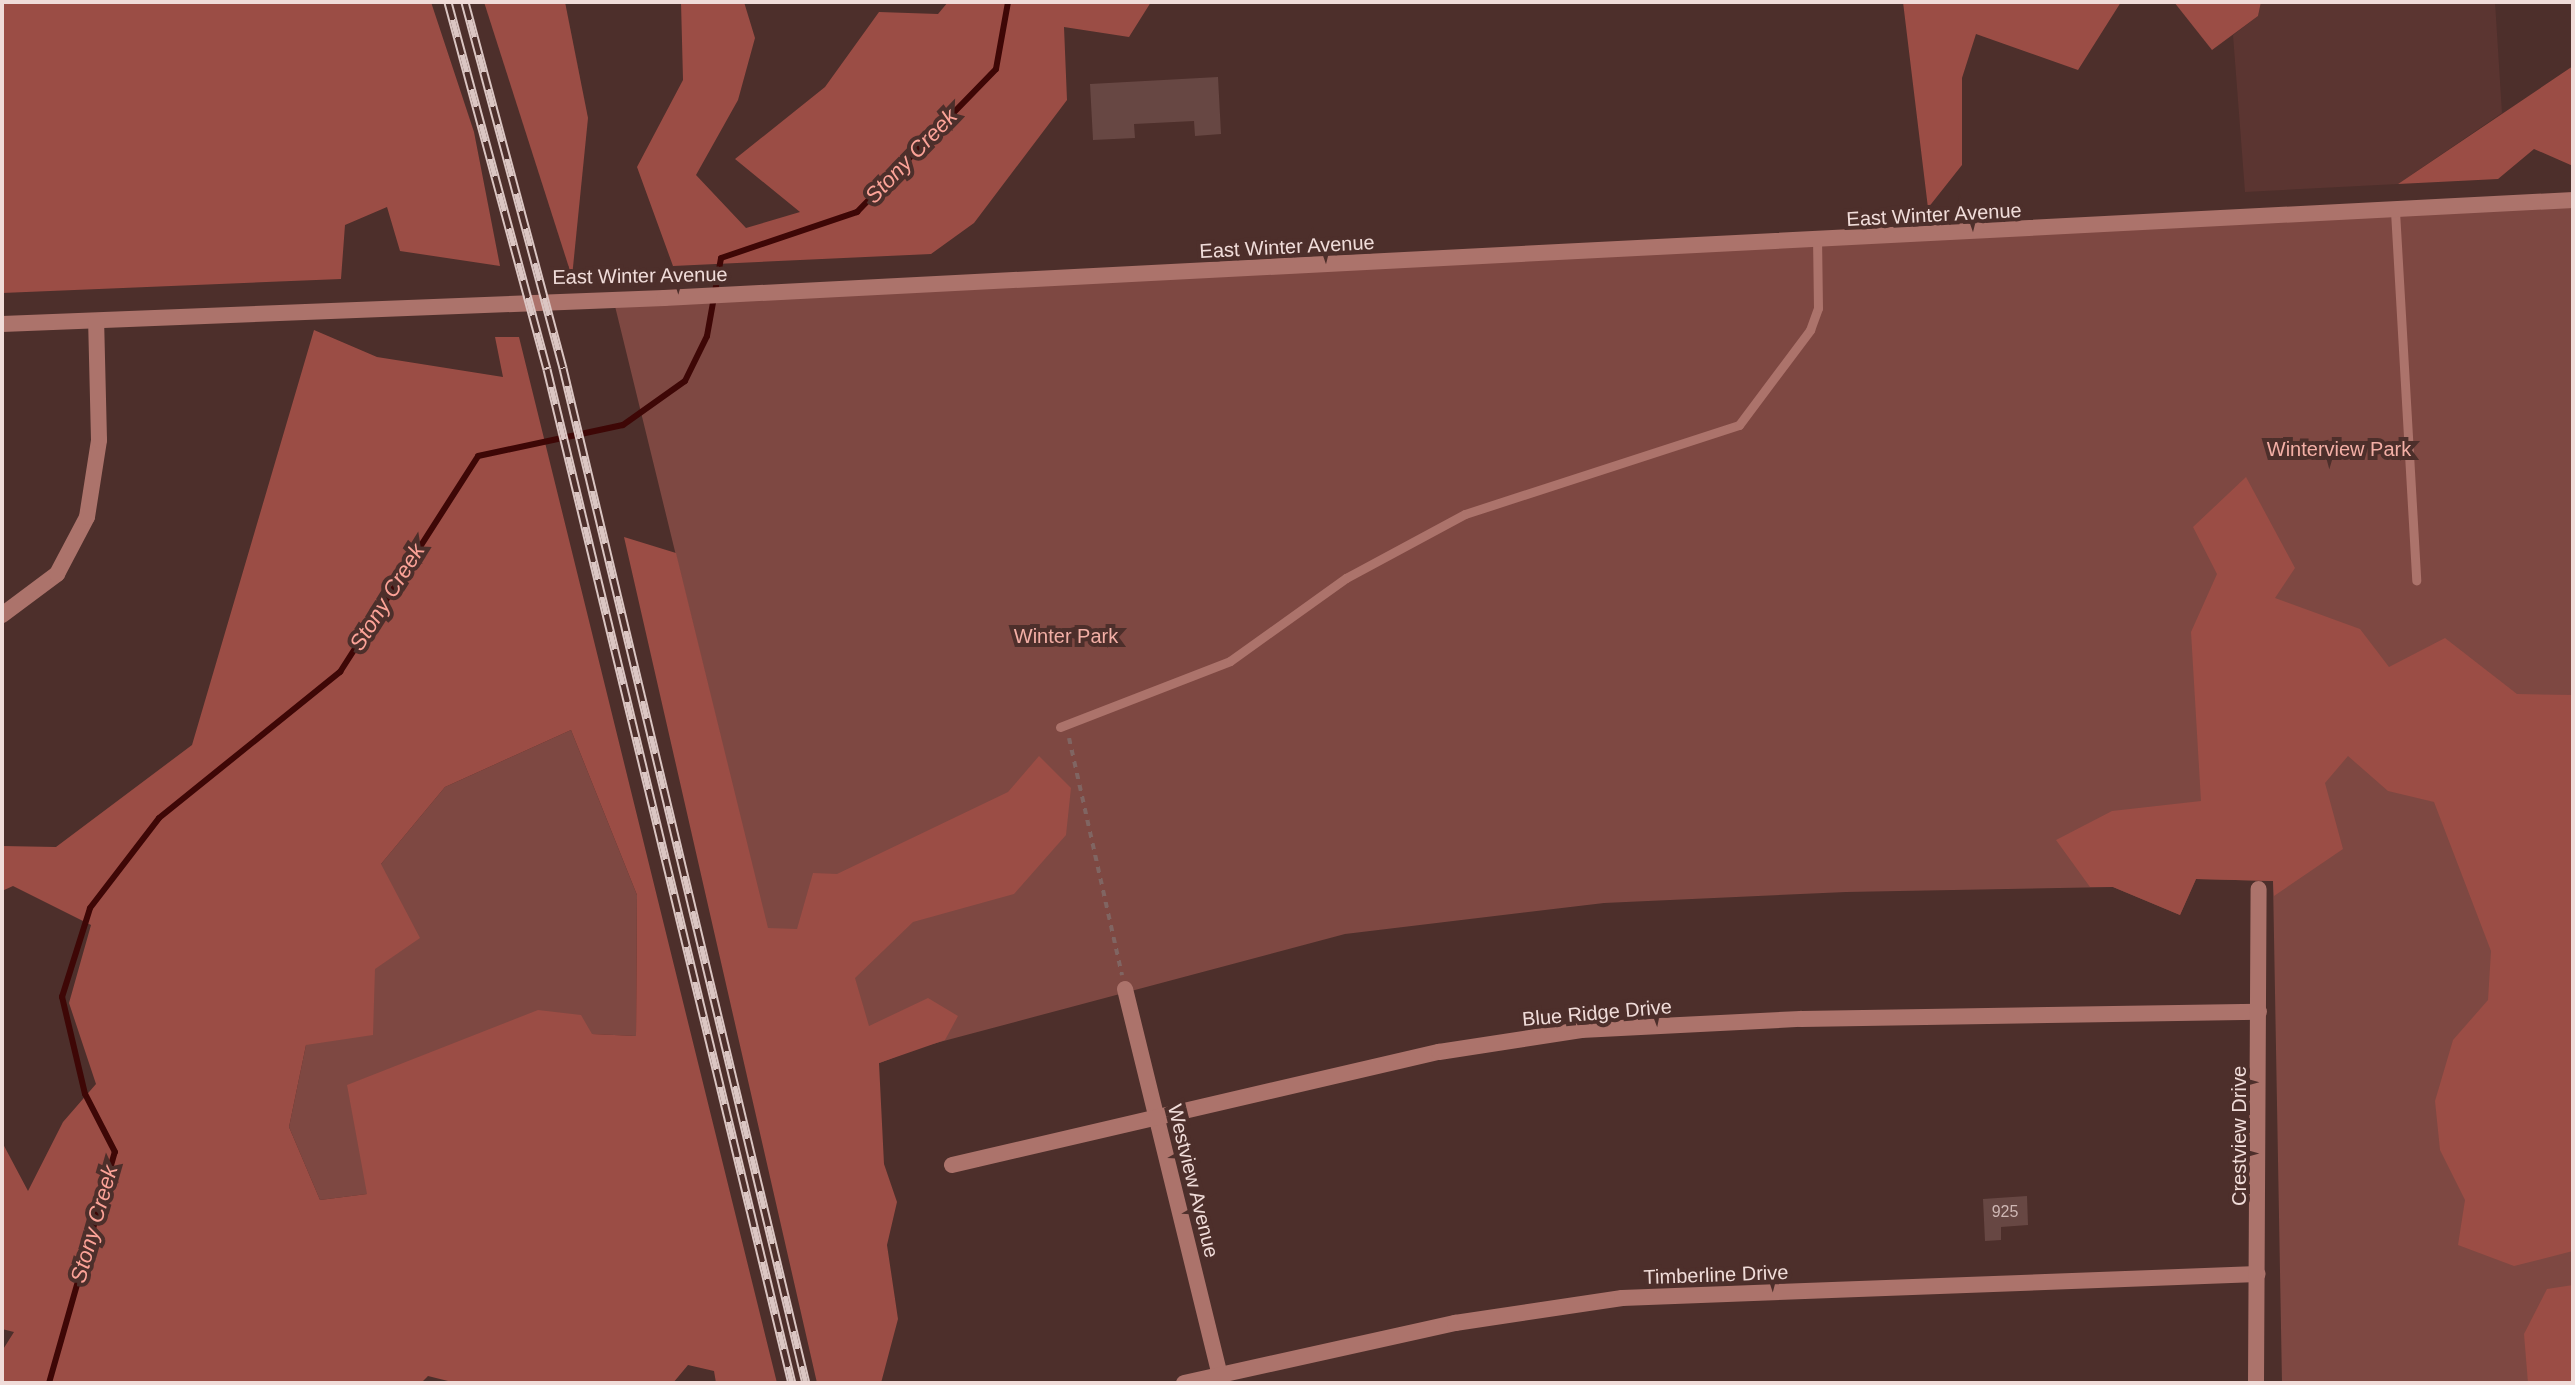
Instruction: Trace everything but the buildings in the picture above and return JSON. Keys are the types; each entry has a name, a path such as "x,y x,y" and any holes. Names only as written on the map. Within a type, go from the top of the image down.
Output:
{"street":[{"name":"East Winter Avenue","path":"2,324 664,298 2573,200"},
{"path":"2,615 57,574 87,517 99,440 96,321"},
{"name":"Crestview Drive","path":"2256,1383 2259,889"},
{"name":"Westview Avenue","path":"1125,989 1220,1379"},
{"name":"Blue Ridge Drive","path":"952,1165 1156,1115 1439,1052 1581,1030 1801,1019 2259,1012"},
{"name":"Timberline Drive","path":"1184,1383 1220,1379 1455,1323 1622,1298 2258,1274"}],"lane":[{"path":"2395,211 2416,580"},
{"path":"1060,727 1230,661 1346,578 1465,514 1739,425 1810,330 1818,308 1817,240"}],"path":[{"path":"1060,727 1069,737 1125,989"}],"shaded area":[{"path":"2,2 431,2 474,132 500,266 400,251 387,207 345,225 341,279 2,293"},
{"path":"484,2 565,2 588,118 572,277"},
{"path":"681,2 744,2 755,38 738,100 696,175 746,228 800,212 735,159 825,87 879,12 938,14 948,2 1151,2 1129,37 1064,27 1067,100 974,223 931,254 673,266 637,167 683,80"},
{"path":"1903,2 2121,2 2078,70 1976,34 1962,78 1962,165 1928,208"},
{"path":"2174,2 2261,2 2258,16 2212,50"},
{"path":"2261,2 2495,2 2502,113 2398,184 2245,192 2233,35 2258,16"},
{"path":"2573,66 2573,166 2534,149 2498,179 2398,184"},
{"path":"314,330 377,357 503,377 495,337 519,337 777,1383 716,1383 714,1371 688,1365 673,1383 456,1383 428,1376 421,1383 2,1383 2,1351 14,1332 2,1329 2,1142 28,1191 63,1122 96,1084 69,1003 91,925 13,886 2,891 2,846 56,847 192,745","holes":["571,730 637,895 636,1036 592,1034 581,1015 538,1010 347,1085 367,1194 320,1200 289,1127 306,1045 373,1035 375,969 420,938 381,864 445,787"]},
{"path":"2246,477 2295,568 2275,598 2360,629 2389,667 2445,638 2517,694 2573,695 2573,1251 2514,1266 2458,1245 2465,1200 2440,1150 2435,1101 2453,1040 2488,1000 2491,951 2434,802 2388,791 2348,756 2325,783 2343,849 2274,896 2273,881 2196,879 2180,915 2113,887 2090,887 2056,840 2112,811 2201,801 2191,632 2217,574 2193,527"},
{"path":"624,537 676,553 768,928 797,929 813,873 837,874 1008,792 1039,756 1071,788 1066,835 1014,894 913,922 855,978 869,1026 928,998 958,1016 945,1040 879,1063 884,1164 897,1202 887,1245 898,1319 881,1383 817,1383"},
{"path":"2573,1285 2573,1383 2528,1383 2524,1334 2547,1289"}],"green space":[{"name":"Winter Park","path":"2573,203 2573,1383 2282,1383 2273,881 2196,879 2180,915 2113,887 1846,892 1604,903 1345,934 921,1047 807,1091 613,298"},
{"path":"571,730 637,895 636,1036 591,1034 367,1194 320,1200 289,1127 306,1045 375,968 381,864 445,787"}],"waterway":[{"name":"Stony Creek","path":"49,1383 115,1152 85,1094 62,997 90,908 159,818 340,672 478,456 623,425 685,381 707,336 721,258 857,212 996,69 1008,2"}],"railway":[{"path":"448,2 547,369 792,1383"},
{"path":"465,2 563,368 806,1383"}],"park label":[{"name":"Winterview Park","path":"2339,449"}]}
